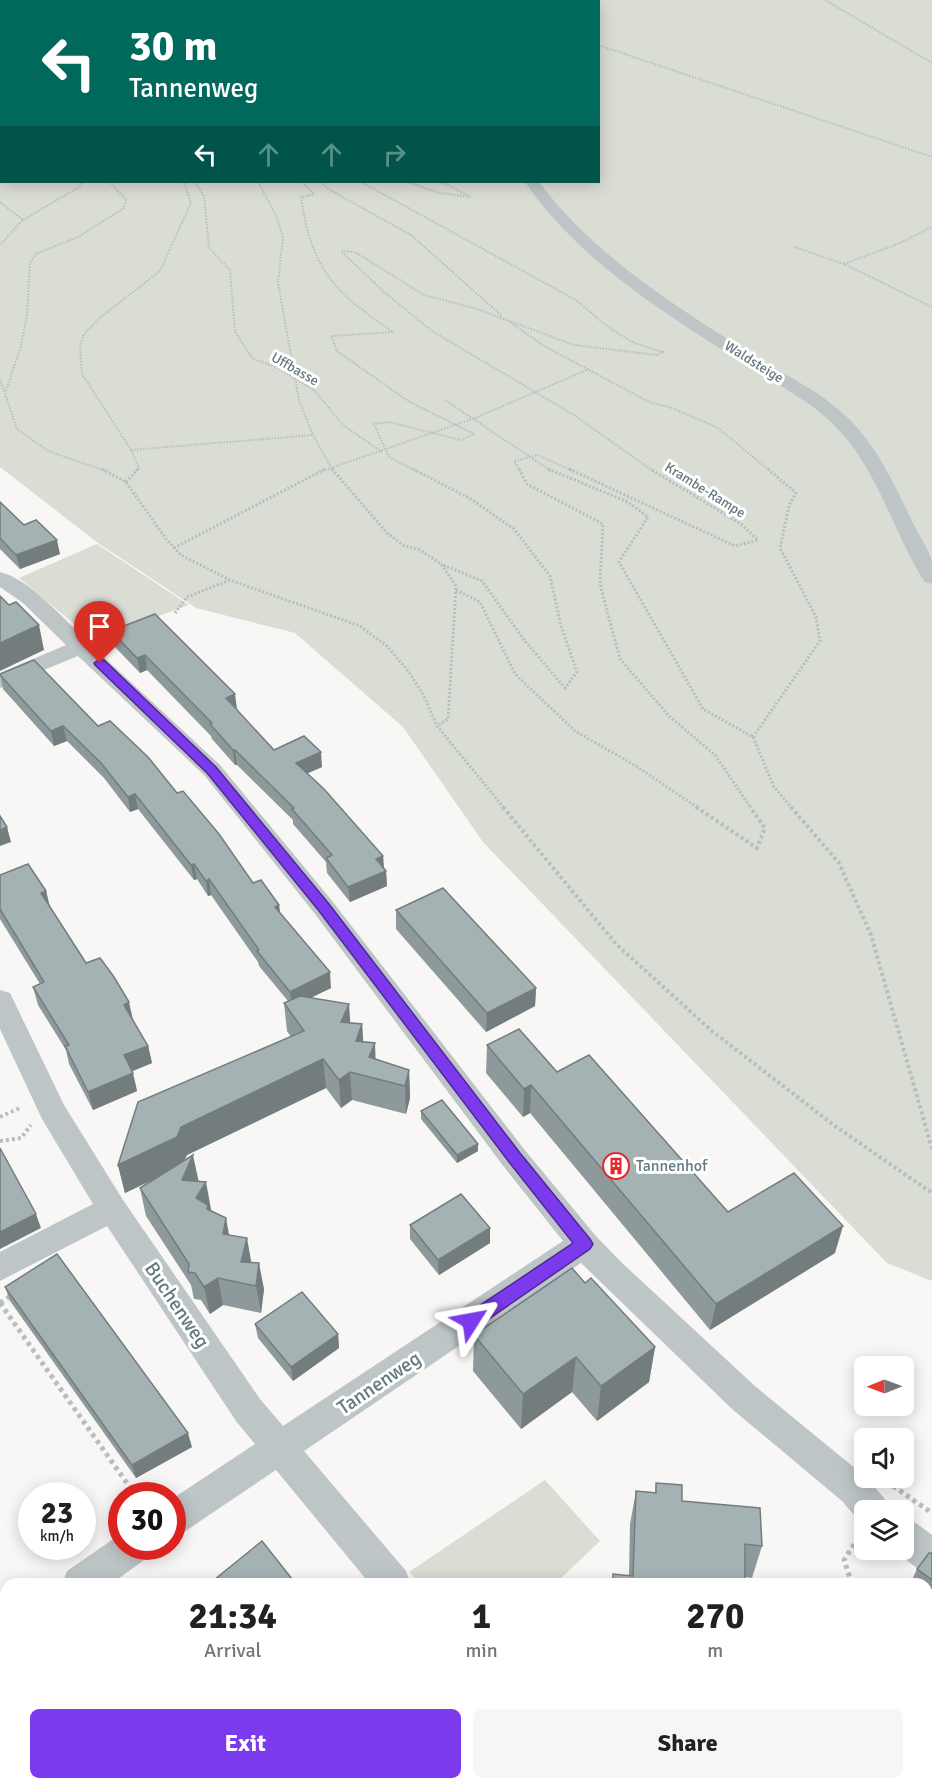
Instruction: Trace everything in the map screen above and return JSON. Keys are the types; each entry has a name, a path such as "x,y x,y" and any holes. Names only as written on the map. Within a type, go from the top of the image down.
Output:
{"street":[{"name":"Waldsteige","path":"533,183 543,200 572,230 616,268 693,324 804,394 842,422 880,471 915,553 932,579"},
{"path":"0,578 30,599 83,646 212,770 324,908 514,1158 584,1244 610,1272 744,1398 871,1497"},
{"path":"0,681 83,646"},
{"name":"Buchenweg","path":"0,1000 52,1111 112,1209 248,1410 388,1578"},
{"path":"0,1267 112,1209"},
{"name":"Tannenweg","path":"186,1511 281,1450 584,1244"},
{"path":"914,1544 930,1556"},
{"path":"89,1578 114,1560"}],"path":[{"path":"825,0 932,63"},
{"path":"600,46 932,157"},
{"path":"0,245 23,220 82,183"},
{"path":"6,392 21,346 27,314 30,262 36,254 78,237 124,208 126,200 111,183"},
{"path":"126,482 139,468 131,450 82,374 80,347 84,334 102,316 160,271 191,203 184,183"},
{"name":"Uffbasse","path":"196,183 204,196 209,248 230,270 235,332 253,359 276,367 315,391 343,425 389,457 469,498 514,529 550,576 561,626 577,672 565,688 525,641 482,581 441,564"},
{"path":"259,183 276,215 283,237 278,283 299,400 313,435 330,467 387,533 403,545 420,550 441,564 456,586 448,719 437,726"},
{"path":"303,183 314,194 301,197 302,207 312,251 326,279 360,310 393,332 331,336 337,351 408,401 474,434 461,440 390,422 374,424 389,457"},
{"path":"321,183 411,235 506,319 544,346 649,402 672,408 718,428 796,493 789,506 780,548 816,617 820,641 753,738"},
{"name":"Krambe-Rampe","path":"363,183 576,300 608,327 634,343 663,352 657,355 574,345 506,319 424,295 355,252 341,251 384,292 432,331 574,415 636,461 741,524 758,540 735,546 538,455 532,457"},
{"path":"410,183 452,197 471,197 444,183"},
{"path":"0,202 23,220"},
{"path":"844,264 900,243 932,227"},
{"path":"794,247 844,264 932,307"},
{"path":"174,548 330,467 475,418 590,369"},
{"path":"0,379 17,429 48,451 112,473 126,482 174,548 189,560 230,580 360,626 387,646 409,672 424,696 437,726 616,944 722,1038 834,1126 932,1193"},
{"path":"445,400 475,418 549,470 628,502 648,517 619,562 704,709 753,738 774,787 839,863 871,935 932,1149"},
{"path":"131,450 313,435"},
{"path":"456,590 480,602 515,674 575,731 636,766 757,848 765,828 715,755 669,716 620,659 600,584 603,524 527,484 514,461 532,457"},
{"path":"175,613 187,597 230,580"},
{"path":"0,1142 21,1138 39,1117 52,1111"},
{"path":"0,1303 126,1482"},
{"path":"871,1497 892,1485 932,1513"},
{"path":"850,1578 844,1560 854,1544"}],"shaded area":[{"path":"600,0 932,0 932,1281 887,1263 483,842 403,727 295,633 196,608 98,543 0,467 0,183 600,183"},
{"path":"97,544 189,605 102,637 90,637 19,578"},
{"path":"545,1480 600,1541 561,1578 414,1578 409,1572"}],"building":[{"path":"0,502 24,525 36,520 57,540 16,555 0,538"},
{"path":"0,596 9,605 16,602 39,625 0,643"},
{"path":"155,614 235,694 226,698 274,750 304,736 321,752 296,763 324,789 383,856 376,859 386,871 348,887 326,858 332,855 292,809 294,808 233,750 210,724 212,723 145,655 137,658 111,631"},
{"path":"34,660 98,726 110,721 148,757 177,793 183,791 219,834 253,883 261,880 279,905 275,907 330,972 290,992 257,951 259,950 209,879 206,881 194,864 191,865 135,794 128,797 101,763 63,726 51,731 0,675"},
{"path":"0,816 7,827 0,830"},
{"path":"28,864 46,891 41,893 86,963 100,958 114,977 129,1002 124,1005 148,1046 124,1055 133,1073 88,1092 65,1046 69,1045 33,987 44,982 0,909 0,875"},
{"path":"443,888 536,988 487,1013 396,910"},
{"path":"300,996 349,1004 341,1022 362,1024 356,1041 375,1043 369,1057 409,1070 405,1086 350,1072 339,1080 323,1059 181,1127 177,1137 118,1165 138,1102 304,1031 284,1003"},
{"name":"Tannenhof","path":"519,1029 557,1072 589,1055 728,1212 794,1173 843,1226 716,1304 531,1085 524,1089 487,1045"},
{"path":"442,1100 478,1144 457,1155 421,1111"},
{"path":"0,1148 36,1214 0,1232"},
{"path":"193,1155 182,1180 206,1182 196,1198 208,1205 207,1209 226,1218 223,1234 247,1238 241,1262 259,1263 256,1286 218,1278 204,1287 195,1273 188,1272 189,1264 140,1188"},
{"path":"461,1194 490,1228 438,1260 410,1225"},
{"path":"57,1254 188,1433 132,1465 5,1287"},
{"path":"572,1268 585,1283 591,1278 655,1347 601,1386 576,1357 523,1394 474,1335"},
{"path":"302,1292 338,1334 291,1367 255,1324"},
{"path":"656,1483 682,1485 682,1501 760,1508 762,1546 745,1544 745,1578 613,1578 613,1574 633,1576 636,1491 656,1493"},
{"path":"262,1541 291,1578 216,1578"},
{"path":"929,1553 932,1553 932,1578 917,1569"}],"place":[{"name":"Tannenhof","path":"616,1166"}],"route":[{"path":"100,663 212,770 324,908 514,1158 584,1244 471,1321"}]}
